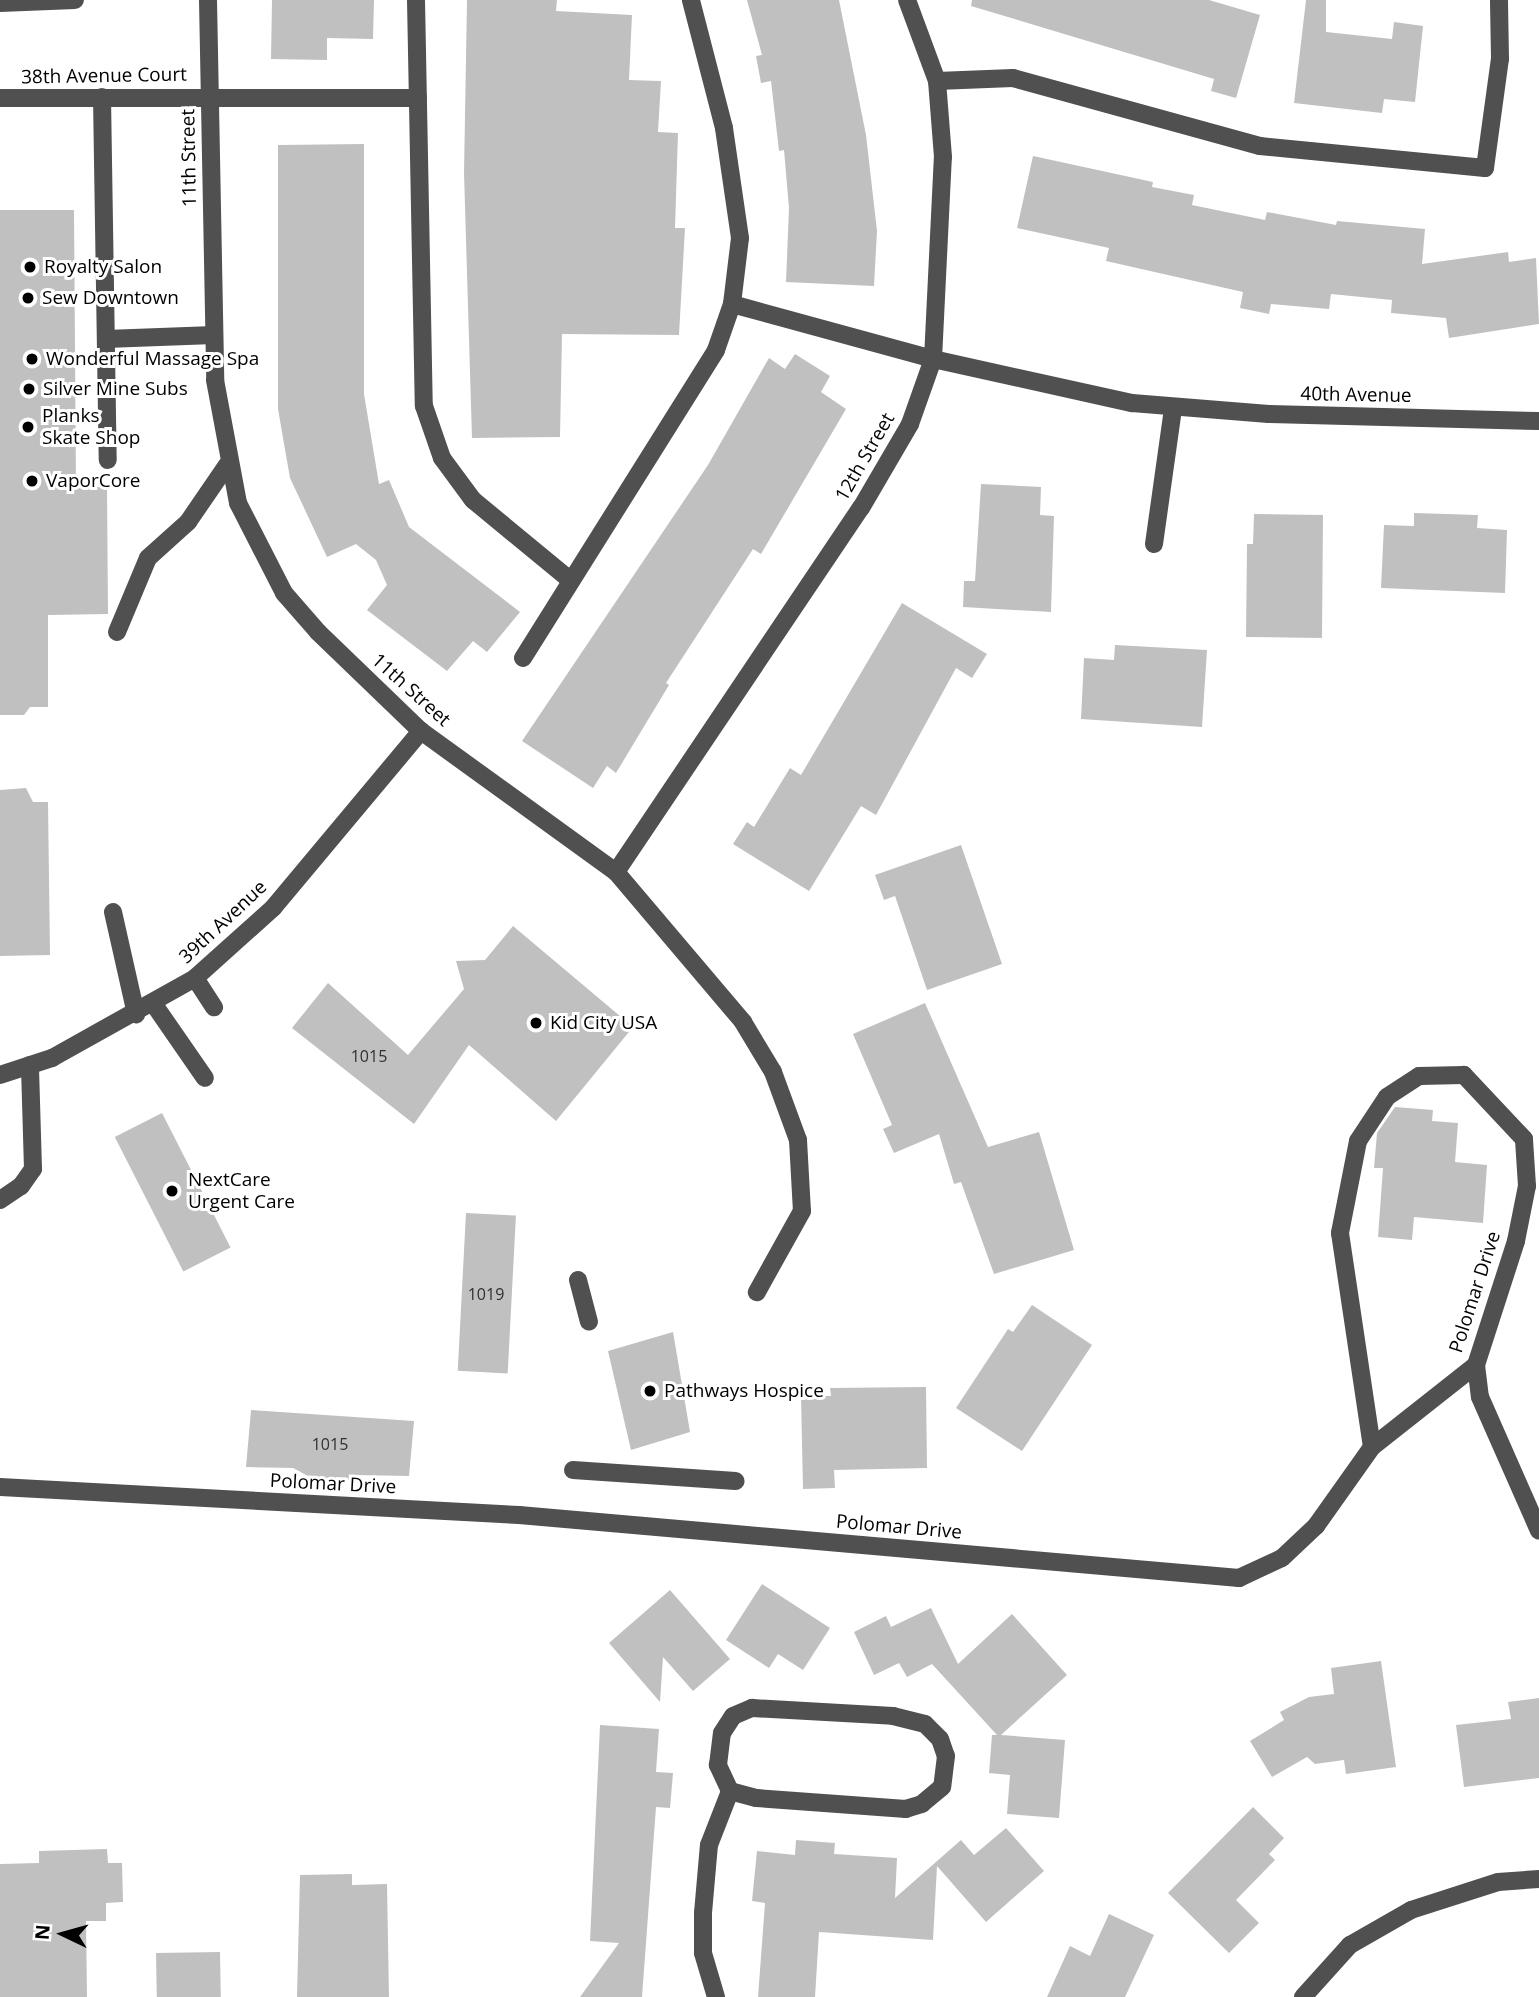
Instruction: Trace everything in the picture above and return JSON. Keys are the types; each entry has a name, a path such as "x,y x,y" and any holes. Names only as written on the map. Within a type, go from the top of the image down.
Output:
{"street":[{"path":"0,3 75,0"},
{"name":"11th Street","path":"208,0 214,335 227,466 237,503 284,593 421,731 615,872 743,1022 773,1072 798,1140 802,1210 757,1292"},
{"path":"416,0 424,406 442,458 473,500 570,580"},
{"path":"523,658 716,350 732,304 740,238 724,128 691,0"},
{"name":"12th Street","path":"615,872 862,508 910,424 933,359 942,244 937,81 907,0"},
{"path":"937,81 1013,78 1260,146 1485,168 1500,59 1499,0"},
{"path":"102,97 108,460"},
{"name":"38th Avenue Court","path":"0,98 418,98"},
{"name":"40th Avenue","path":"732,304 933,359 1173,408 1539,421"},
{"path":"106,339 214,335"},
{"path":"1154,544 1173,408"},
{"path":"117,632 148,558 188,522 227,466"},
{"name":"39th Avenue","path":"0,1075 30,1065 136,1014 195,978 273,908 421,731"},
{"path":"113,912 136,1014"},
{"path":"195,978 214,1007"},
{"path":"153,1003 205,1078"},
{"path":"0,1200 21,1186 33,1168 30,1065"},
{"name":"Polomar Drive","path":"0,1487 519,1515 1239,1578 1282,1558 1316,1526 1372,1447 1476,1365 1516,1241 1527,1186 1524,1139 1464,1075 1419,1076 1387,1097 1358,1141 1340,1233 1372,1447"},
{"path":"578,1280 589,1322"},
{"path":"1476,1365 1480,1397 1539,1531"},
{"path":"573,1470 736,1481"},
{"path":"716,1997 703,1953 703,1913 709,1845 730,1791 718,1765 722,1733 733,1716 752,1708 909,1718 940,1739 946,1756 942,1787 922,1804 906,1809 756,1798 730,1791"},
{"path":"1303,1997 1350,1945 1411,1910 1498,1882 1539,1879"}],"building":[{"path":"272,0 374,0 373,39 327,38 327,60 271,59"},
{"path":"467,0 557,0 556,11 632,15 629,80 661,81 658,132 678,133 675,228 685,228 679,335 562,334 560,437 472,438 464,173"},
{"path":"747,0 839,0 866,135 877,231 874,286 786,282 789,208 784,150 779,151 771,81 761,83 756,56 762,55"},
{"path":"972,0 1209,0 1260,15 1236,98 1211,91 1214,79 971,6"},
{"path":"1306,0 1326,0 1326,32 1392,39 1394,22 1423,26 1415,102 1384,99 1382,113 1294,103"},
{"path":"364,144 364,394 379,484 389,480 409,527 520,612 487,652 473,641 447,671 367,610 387,585 376,560 356,544 327,557 290,478 278,409 278,145"},
{"path":"1033,156 1153,182 1152,187 1194,195 1192,205 1265,220 1267,212 1336,225 1337,221 1425,229 1422,264 1508,252 1509,262 1536,258 1539,324 1449,338 1446,318 1391,313 1392,300 1331,294 1329,309 1271,304 1269,314 1240,308 1243,292 1106,261 1109,248 1017,228"},
{"path":"0,210 74,210 76,487 107,487 108,614 48,615 48,707 30,707 24,715 0,715"},
{"path":"795,354 830,376 821,392 846,409 761,554 753,549 666,683 669,685 616,773 607,766 593,788 522,741 708,465 769,358 785,369"},
{"path":"981,484 1041,487 1040,515 1054,516 1051,612 963,607 964,581 975,581"},
{"path":"1414,513 1478,515 1477,528 1507,530 1505,593 1381,588 1384,525 1414,526"},
{"path":"1254,514 1323,515 1322,638 1246,637 1247,544 1253,544"},
{"path":"902,603 987,654 972,678 956,668 876,815 861,806 809,891 733,844 747,822 754,827 790,768 801,775"},
{"path":"1115,645 1207,650 1202,727 1081,719 1084,658 1114,660"},
{"path":"26,788 33,802 48,802 50,955 0,956 0,790"},
{"path":"961,845 1002,964 927,990 895,896 884,900 875,875"},
{"name":"Kid City USA","path":"513,926 633,1027 556,1121 469,1045 414,1124 292,1028 328,983 408,1055 464,989 456,961 485,960"},
{"path":"925,1003 988,1147 1039,1132 1074,1250 994,1274 961,1182 954,1184 939,1134 894,1153 883,1129 892,1125 853,1034"},
{"path":"1395,1107 1433,1110 1432,1121 1458,1123 1455,1162 1487,1165 1483,1223 1414,1217 1412,1240 1378,1237 1383,1168 1374,1168 1377,1133"},
{"name":"NextCare Urgent Care","path":"162,1113 231,1248 183,1272 115,1137"},
{"path":"466,1213 516,1216 508,1373 458,1371"},
{"path":"1032,1305 1092,1345 1022,1451 956,1408 1008,1329 1013,1332"},
{"name":"Pathways Hospice","path":"673,1332 690,1432 631,1450 608,1351"},
{"path":"926,1387 927,1468 834,1470 835,1488 803,1489 801,1396 831,1396 830,1388"},
{"path":"251,1410 414,1421 409,1476 355,1475 334,1490 293,1468 246,1467"},
{"path":"762,1584 830,1628 803,1670 778,1654 769,1668 726,1640"},
{"path":"670,1590 730,1659 693,1691 663,1657 660,1702 609,1643"},
{"path":"931,1608 958,1664 1012,1614 1067,1675 1001,1735 1065,1740 1059,1818 1007,1814 1010,1775 989,1773 992,1735 997,1735 932,1664 907,1677 899,1663 874,1675 854,1632 886,1616 891,1627"},
{"path":"1381,1661 1396,1767 1346,1774 1344,1760 1315,1764 1307,1757 1272,1777 1250,1741 1284,1720 1280,1712 1309,1697 1334,1694 1331,1668"},
{"path":"1539,1698 1539,1778 1464,1787 1456,1725 1511,1719 1508,1702"},
{"path":"600,1725 659,1729 656,1772 673,1773 670,1808 656,1807 642,1997 580,1997 619,1943 590,1941"},
{"path":"1253,1807 1284,1838 1269,1854 1275,1860 1236,1900 1259,1923 1229,1953 1168,1893"},
{"path":"1006,1828 1044,1871 986,1922 937,1866 933,1940 819,1932 815,1997 758,1997 765,1903 752,1901 757,1851 795,1855 796,1840 835,1843 834,1854 897,1858 895,1898 961,1840 974,1855"},
{"path":"107,1849 108,1863 122,1863 123,1902 106,1903 106,1921 86,1921 87,1997 0,1997 0,1864 39,1863 39,1851"},
{"path":"352,1874 352,1885 387,1884 389,1997 297,1997 300,1875"},
{"path":"1109,1914 1154,1935 1125,1997 1047,1997 1070,1946 1090,1956"},
{"path":"220,1952 221,1997 157,1997 156,1953"}],"place":[{"name":"Royalty Salon","path":"30,267"},
{"name":"Sew Downtown","path":"28,298"},
{"name":"Wonderful Massage Spa","path":"32,359"},
{"name":"Silver Mine Subs","path":"29,389"},
{"name":"Planks Skate Shop","path":"28,427"},
{"name":"VaporCore","path":"32,481"},
{"name":"Kid City USA","path":"536,1023"},
{"name":"NextCare Urgent Care","path":"172,1191"},
{"name":"Pathways Hospice","path":"650,1391"}]}
